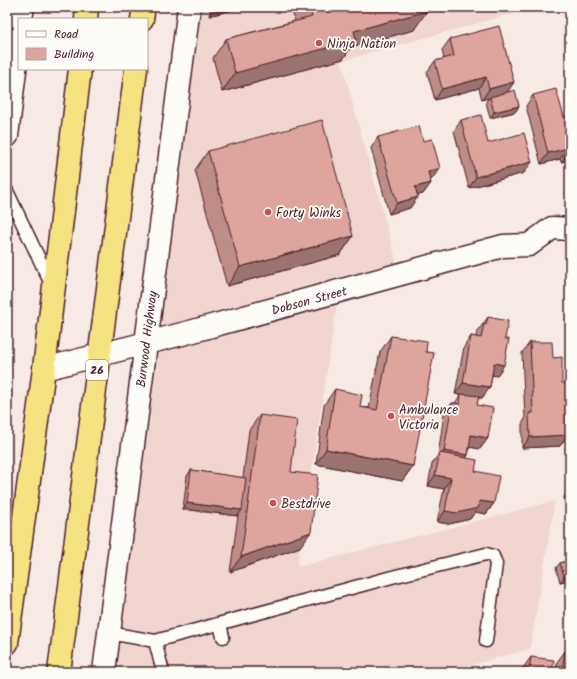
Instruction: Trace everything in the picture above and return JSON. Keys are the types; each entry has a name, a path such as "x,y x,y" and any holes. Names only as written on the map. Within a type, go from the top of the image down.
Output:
{"highway":[{"path":"86,18 87,7"},
{"path":"142,18 144,7"},
{"path":"7,643 44,369 80,70"},
{"name":"26","path":"59,672 92,418 98,355 136,70"}],"street":[{"path":"21,18 23,7"},
{"name":"Burwood Highway","path":"104,672 189,7"},
{"path":"7,136 18,46"},
{"name":"Dobson Street","path":"44,369 266,312 503,246 528,245 552,228 570,229"}],"lane":[{"path":"7,191 53,289"},
{"path":"109,632 155,641 392,577 486,554 493,556 496,564 486,641"},
{"path":"220,624 223,637"},
{"path":"155,641 162,672"}],"shaded area":[{"path":"189,7 537,7 341,61 400,274 339,292 297,567 555,501 530,649 446,672 104,672"}],"building":[{"path":"214,7 225,7 213,10"},
{"path":"309,7 426,7 427,11 354,31 356,40 235,73 226,39 312,17"},
{"path":"499,26 514,82 489,89 486,77 442,89 435,61 454,56 450,39"},
{"path":"556,89 564,117 570,116 570,151 568,148 548,153 533,95"},
{"path":"515,90 519,106 494,112 490,97"},
{"path":"481,115 488,143 524,133 532,162 476,177 461,120"},
{"name":"Forty Winks","path":"322,120 353,236 240,267 208,151"},
{"path":"419,126 423,141 432,139 440,168 428,172 431,183 415,187 418,197 397,203 378,137"},
{"path":"488,317 508,321 505,339 509,339 504,365 494,363 490,387 463,383 471,336 481,338 484,324 486,325"},
{"name":"Ambulance Victoria","path":"391,336 427,341 426,352 434,353 413,466 326,449 335,389 362,395 360,407 377,410"},
{"path":"530,342 552,342 553,358 562,357 562,383 566,383 568,435 530,437 529,413 533,413"},
{"path":"461,394 479,396 477,405 493,408 488,438 471,435 468,455 444,451 452,403 460,404"},
{"name":"Bestdrive","path":"260,415 297,420 291,472 318,475 311,532 241,557"},
{"path":"440,453 477,460 475,471 499,476 494,503 479,501 478,508 457,513 445,511 451,478 435,475"},
{"path":"191,470 246,478 242,510 187,503"},
{"path":"570,560 570,575 564,577 560,563"},
{"path":"565,651 570,652 570,672 562,672"},
{"path":"531,657 554,660 552,672 529,672"}],"place":[{"name":"Ninja Nation","path":"319,43"},
{"name":"Forty Winks","path":"268,212"},
{"name":"Ambulance Victoria","path":"391,416"},
{"name":"Bestdrive","path":"273,503"}]}
